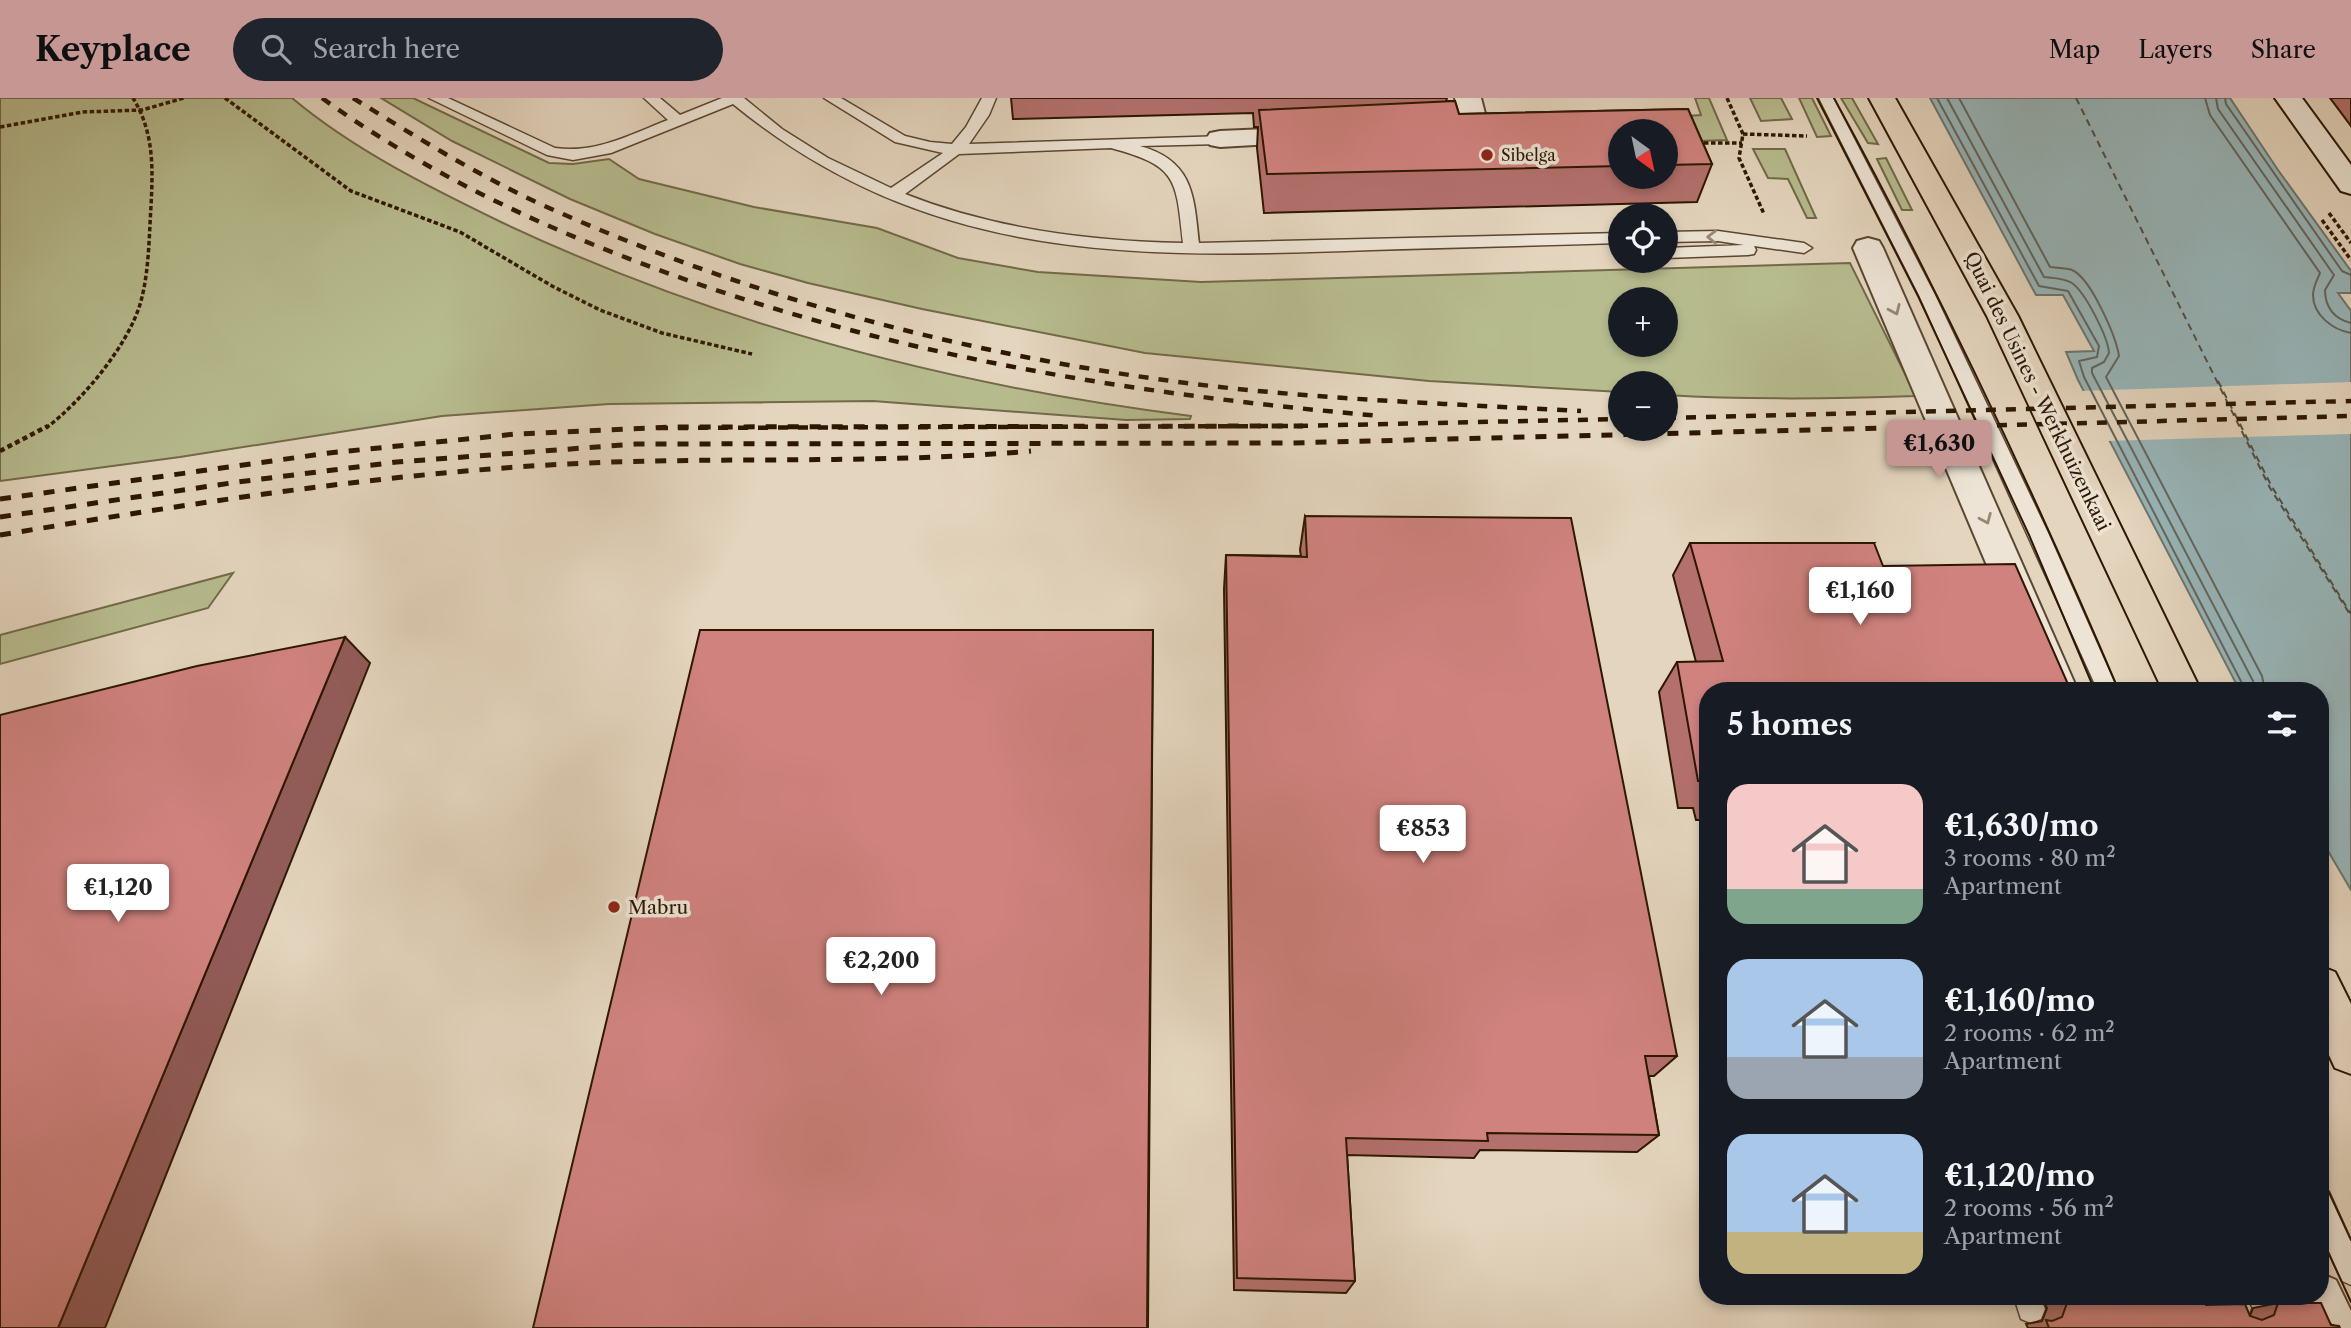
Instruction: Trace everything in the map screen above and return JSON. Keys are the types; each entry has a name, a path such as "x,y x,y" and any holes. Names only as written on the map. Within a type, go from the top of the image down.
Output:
{"main road":[{"name":"Quai des Usines - Werkhuizenkaai","path":"1882,98 1938,190 1996,302 2178,682"},
{"path":"2329,1006 2351,1052"}],"street":[{"path":"1408,132 1475,130 1468,98"},
{"path":"2288,98 2351,185"},
{"path":"1220,139 1341,134"},
{"path":"1868,248 2055,682"},
{"path":"2323,1305 2333,1328"}],"lane":[{"path":"436,98 552,152 573,155 606,150 735,98 764,124 802,150 893,194 936,211 1027,232 1132,247 1273,249 1608,238"},
{"path":"651,98 679,121"},
{"path":"831,98 900,139 930,147 958,149 1220,139"},
{"path":"893,194 958,149 982,118 989,98"},
{"path":"1826,98 1927,295 2104,682"},
{"path":"1111,143 1144,152 1167,165 1185,189 1192,249"},
{"path":"1678,237 1718,236 1804,248"},
{"path":"1547,239 1608,248"},
{"path":"1678,253 1804,248"},
{"path":"2329,1222 2351,1272"}],"path":[{"path":"0,451 23,442 53,422 121,344 137,313 148,253 153,183 148,131 142,110 133,98"},
{"path":"0,127 83,112 142,110 184,98"},
{"path":"225,98 351,191 460,232 552,286 600,310 662,333 752,354"},
{"path":"1727,98 1743,134 1738,158 1771,229 1804,248"},
{"path":"1743,134 1807,136"},
{"path":"1688,144 1742,143"},
{"path":"2322,220 2351,260"}],"green space":[{"path":"0,98 292,98 366,151 447,195 583,258 666,291 838,346 925,368 1013,387 1191,416 1190,419 1126,420 873,401 609,404 442,416 180,457 0,481"},
{"path":"381,98 413,98 549,163 573,164 609,159 639,179 754,207 877,228 958,258 1038,272 1201,282 1608,270 1608,273 1678,273 1678,268 1850,263 1916,396 1728,398 1678,396 1678,371 1608,371 1608,391 1429,381 1145,353 922,309 808,283 740,264 655,234 570,199 452,141"},
{"path":"1695,98 1709,98 1727,140 1698,141 1688,116 1701,115"},
{"path":"1750,98 1781,98 1792,119 1761,121"},
{"path":"1799,98 1812,98 1831,136 1817,137"},
{"path":"1841,98 1852,98 1878,144 1868,143"},
{"path":"1753,149 1785,149 1816,218 1807,218 1788,179 1768,178"},
{"path":"1886,158 1912,210 1902,210 1877,159"},
{"path":"233,573 208,608 0,664 0,635"}],"water":[{"path":"1930,98 2230,98 2351,271 2351,293 2338,293 2351,311 2351,890 2329,853 2329,682 2235,682 2078,380 2066,352 2094,351 2063,295 2036,295"}],"pier":[{"path":"2351,382 2351,434 2105,441 2079,391"}],"building":[{"path":"1455,101 1459,114 1688,109 1712,164 1678,165 1678,119 1608,119 1608,166 1267,174 1259,110"},
{"path":"1305,516 1571,518 1677,1056 1645,1056 1659,1135 1487,1133 1488,1141 1346,1138 1355,1281 1237,1278 1226,555 1307,557"},
{"path":"1690,543 1874,543 1883,566 2015,564 2067,682 1699,682 1698,781 1677,662 1723,661"},
{"path":"700,630 1153,630 1147,1328 533,1328"},
{"path":"345,637 58,1328 0,1328 0,715 197,666"},
{"path":"2066,1305 2245,1305 2250,1316 2262,1320 2274,1315 2277,1305 2322,1305 2331,1325 2340,1328 2049,1328 2046,1320 2062,1317"}],"ferry route":[{"path":"2076,98 2270,488 2351,616"},
{"path":"2218,381 2272,487 2351,614"}],"tram line":[{"path":"1817,98 1918,296 2029,535 2091,682"},
{"path":"1834,98 1984,391 2115,682"},
{"path":"2329,1192 2351,1240"},
{"path":"2329,1254 2351,1302"}],"railway":[{"path":"322,98 434,169 553,228 635,261 817,321 909,345 1096,382 1286,407 1381,416"},
{"path":"353,98 491,179 611,235 761,289 915,333 1071,365 1204,385 1365,399 1581,411"},
{"path":"1678,418 2351,401"},
{"path":"1897,428 2351,416"},
{"path":"1285,426 1608,419"},
{"path":"0,499 329,453 516,434 670,427 1285,426"},
{"path":"658,428 1285,426"},
{"path":"1285,426 1303,426"},
{"path":"0,517 397,462 636,444 1290,443 1965,426"},
{"path":"0,535 282,492 495,469 624,462 915,458 1031,451"}],"place":[{"name":"Sibelga","path":"1487,155"},
{"name":"Mabru","path":"614,907"}]}
